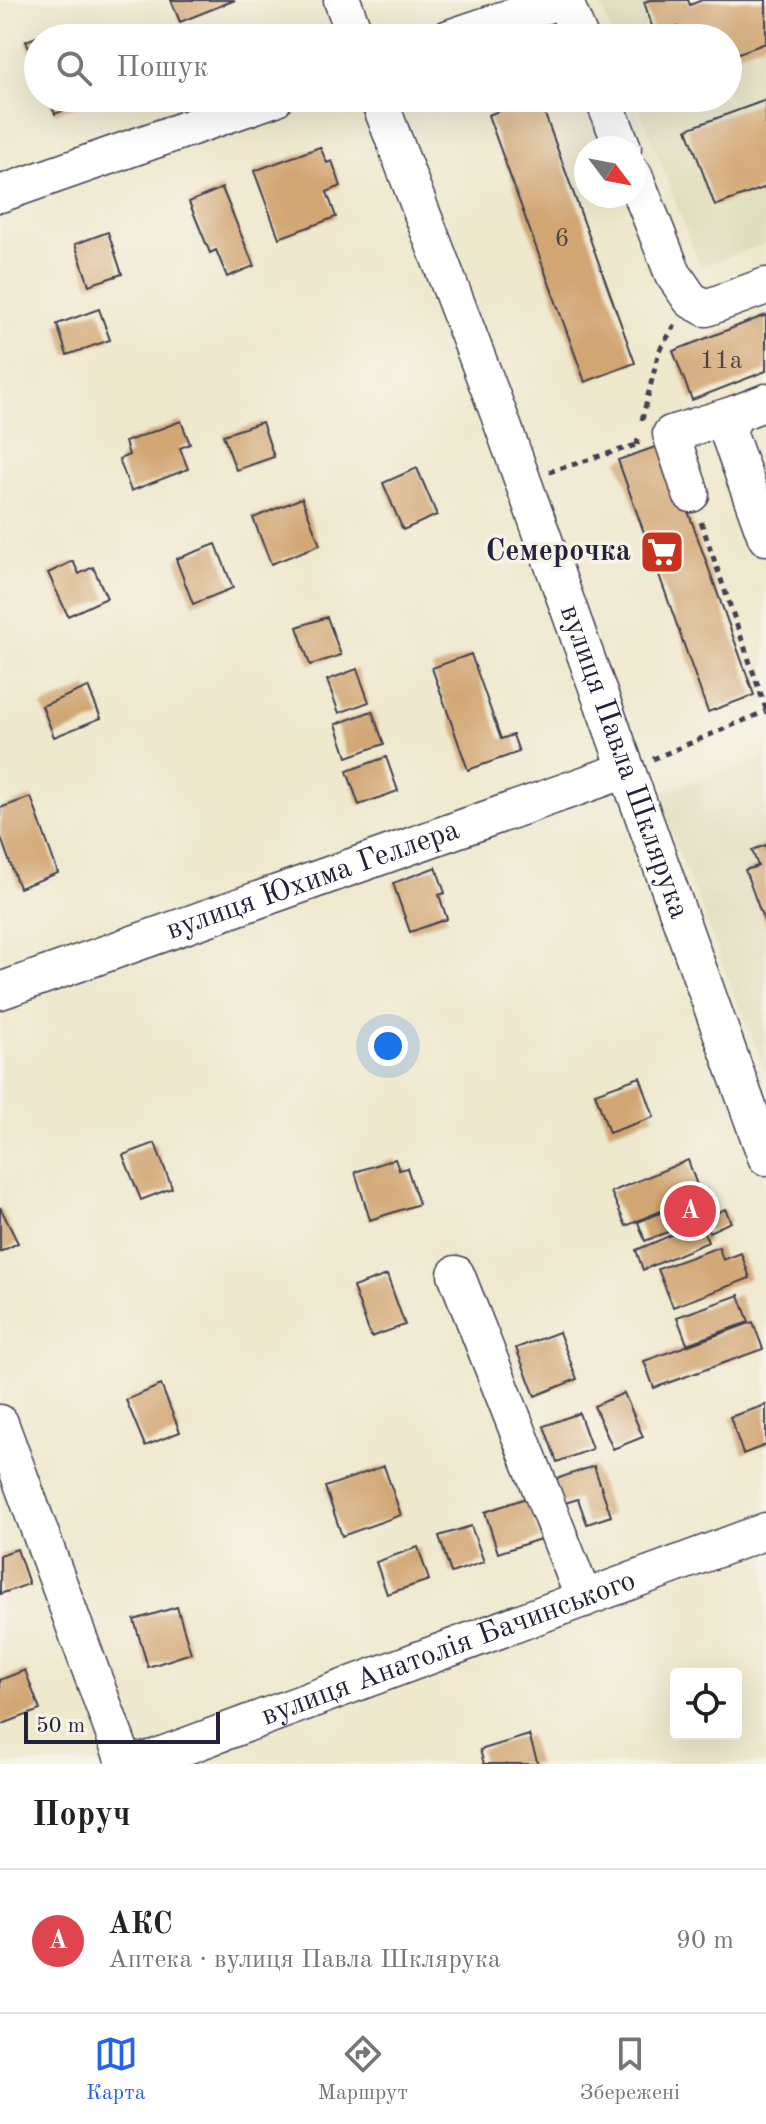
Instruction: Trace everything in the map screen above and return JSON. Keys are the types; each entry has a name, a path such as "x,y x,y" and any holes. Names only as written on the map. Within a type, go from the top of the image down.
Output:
{"street":[{"path":"342,0 351,24"},
{"path":"491,24 562,0 573,24"},
{"path":"0,194 235,112"},
{"name":"вулиця Павла Шклярука","path":"383,112 523,481 766,1157"},
{"path":"609,112 618,136"},
{"path":"646,205 673,274 691,300 706,308 766,286"},
{"path":"691,494 671,434 750,408"},
{"path":"750,408 728,432 766,537"},
{"name":"вулиця Юхима Геллера","path":"0,991 626,770"},
{"path":"456,1274 584,1599"},
{"path":"0,1423 141,1763"},
{"name":"вулиця Анатолія Бачинського","path":"141,1763 766,1531"}],"path":[{"path":"637,445 659,351 691,300"},
{"path":"523,481 671,434"},
{"path":"626,770 766,710 691,494"}],"shaded area":[{"path":"766,0 766,243 700,267 641,112 742,112 742,24 609,24 600,2"},
{"path":"766,757 766,1073 656,794"}],"building":[{"path":"171,0 235,0 180,22"},
{"path":"688,0 690,5 702,0 766,0 766,43 742,52 742,24 651,24 644,2"},
{"path":"766,100 766,187 715,206 687,129 733,112 742,112 742,109"},
{"path":"496,112 544,112 574,195 574,208 579,208 635,363 585,382 488,115"},
{"path":"320,147 327,163 332,161 341,186 327,192 336,217 279,238 254,171"},
{"path":"222,188 254,266 227,277 216,250 210,253 189,202"},
{"path":"108,232 122,274 89,285 75,244"},
{"path":"99,309 110,340 67,355 57,324"},
{"path":"766,315 766,371 692,400 673,351"},
{"path":"181,421 190,444 180,448 188,469 131,491 119,459 129,455 125,442"},
{"path":"262,422 274,457 236,470 223,435"},
{"path":"664,444 754,695 708,712 618,460"},
{"path":"417,468 437,515 403,530 383,483"},
{"path":"302,498 320,545 271,564 253,518"},
{"path":"216,544 233,588 193,604 176,559"},
{"path":"73,561 79,574 93,567 107,598 68,616 48,573"},
{"path":"327,617 341,655 310,665 297,627"},
{"path":"471,654 501,739 513,735 519,752 468,770 432,668"},
{"path":"357,669 369,702 339,713 327,680"},
{"path":"88,687 101,718 54,737 42,706"},
{"path":"372,711 384,744 347,757 336,724"},
{"path":"386,757 398,791 359,805 347,771"},
{"path":"31,797 58,873 19,888 0,835 0,808"},
{"path":"766,845 766,927 745,870 758,866 752,850"},
{"path":"436,867 445,893 439,895 447,919 410,932 393,883"},
{"path":"640,1077 654,1117 609,1133 595,1093"},
{"path":"155,1143 172,1188 141,1200 123,1155"},
{"path":"395,1159 399,1170 407,1168 419,1204 370,1220 355,1172"},
{"path":"688,1160 700,1194 626,1226 611,1192"},
{"path":"692,1200 700,1219 645,1241 638,1222"},
{"path":"0,1207 18,1243 0,1252"},
{"path":"725,1209 731,1222 709,1232 703,1219"},
{"path":"700,1223 708,1242 643,1270 636,1250"},
{"path":"719,1247 723,1260 741,1253 750,1278 673,1307 658,1269"},
{"path":"387,1275 405,1325 371,1337 353,1287"},
{"path":"739,1295 749,1322 687,1344 677,1317"},
{"path":"753,1322 763,1349 654,1388 644,1361"},
{"path":"559,1332 577,1379 535,1396 516,1348"},
{"path":"161,1385 180,1432 145,1446 126,1400"},
{"path":"624,1393 643,1437 613,1449 594,1406"},
{"path":"766,1405 766,1445 743,1454 730,1417"},
{"path":"579,1413 592,1449 557,1462 544,1426"},
{"path":"384,1466 401,1515 342,1536 325,1487"},
{"path":"594,1466 611,1516 587,1524 578,1499 562,1504 553,1480"},
{"path":"526,1498 540,1539 498,1553 485,1512"},
{"path":"471,1526 484,1562 451,1573 439,1536"},
{"path":"418,1547 429,1580 387,1594 376,1562"},
{"path":"17,1549 29,1584 0,1594 0,1555"},
{"path":"177,1607 191,1653 148,1667 134,1620"},
{"path":"25,1670 40,1710 0,1725 0,1680"},
{"path":"529,1735 538,1764 484,1764 480,1750"}],"place":[{"name":"Семерочка","path":"662,552"},
{"name":"АКС","path":"690,1211"}]}
